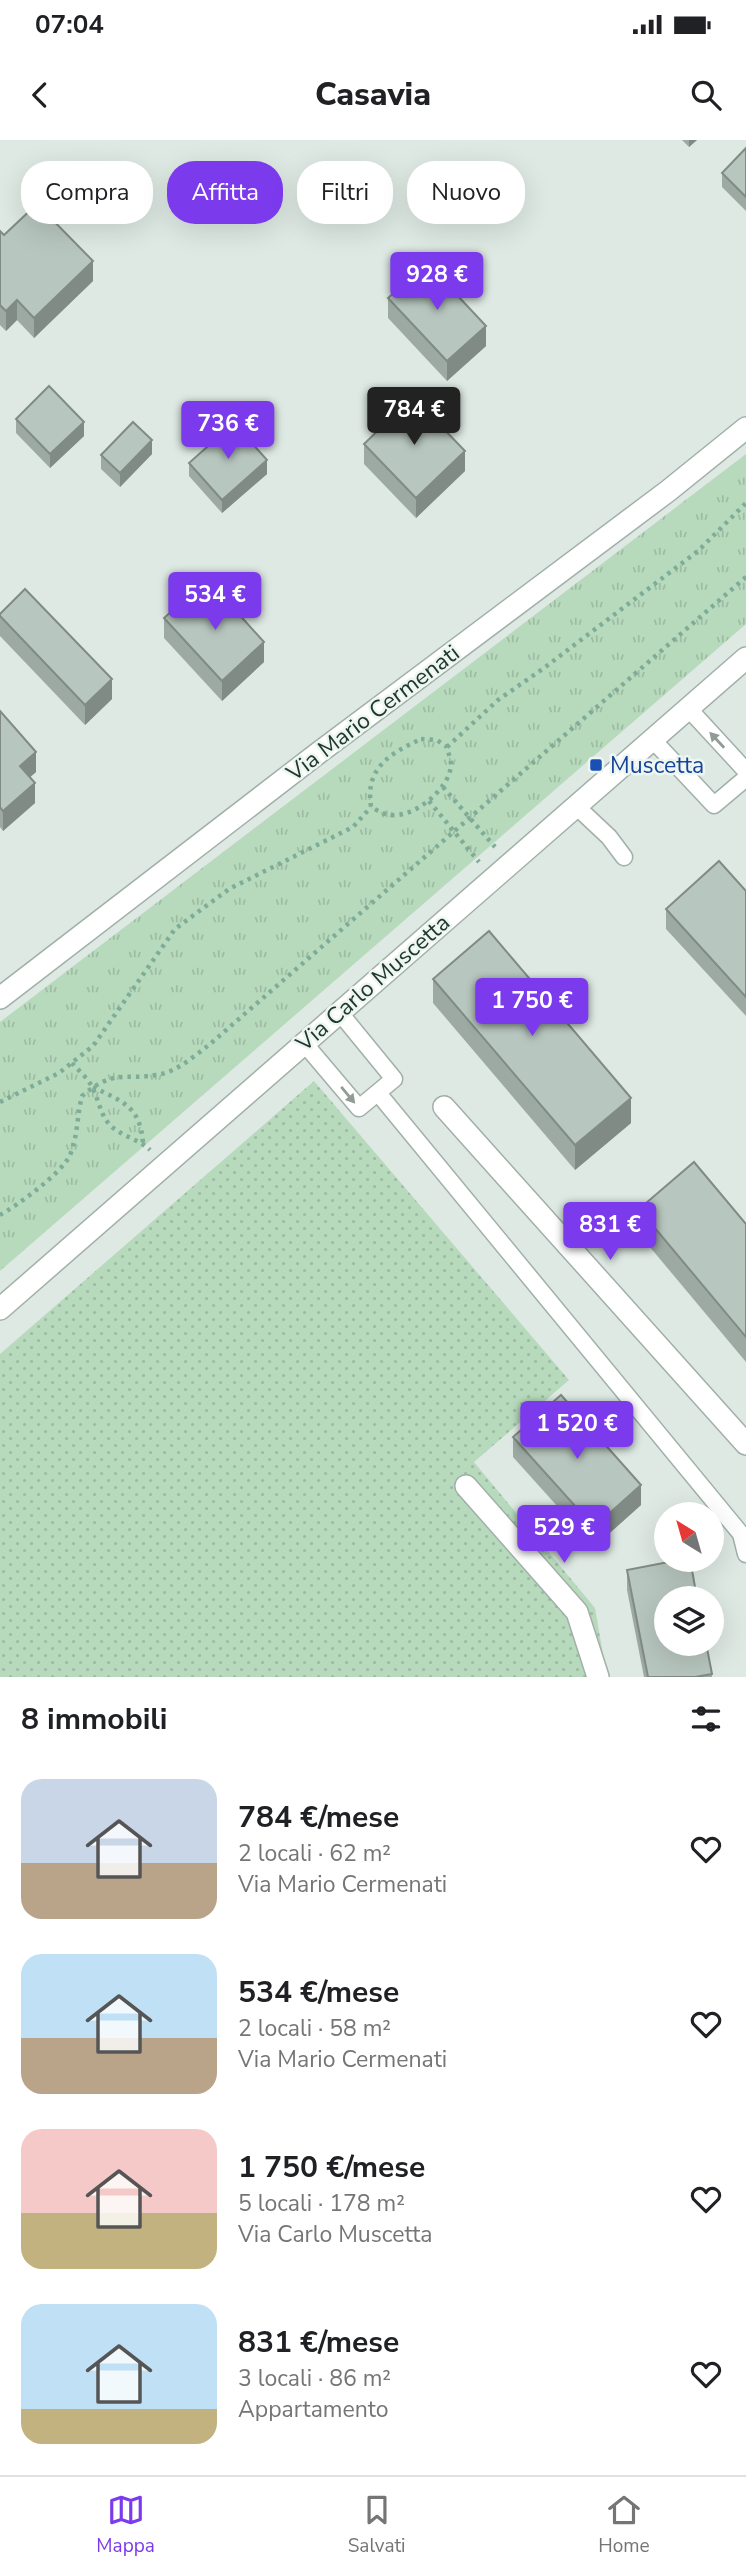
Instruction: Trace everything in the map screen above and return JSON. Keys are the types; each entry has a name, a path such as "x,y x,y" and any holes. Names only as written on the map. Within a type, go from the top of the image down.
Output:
{"street":[{"name":"Via Mario Cermenati","path":"0,998 317,754 668,491 746,428"},
{"name":"Via Carlo Muscetta","path":"0,1309 746,658"},
{"path":"444,1107 746,1444"},
{"path":"466,1486 577,1612 598,1677"}],"lane":[{"path":"688,708 746,771"},
{"path":"652,739 714,805 746,778"},
{"path":"576,806 608,836 624,857"},
{"path":"304,1043 359,1108 394,1079 340,1013"},
{"path":"377,1093 741,1534 746,1554"}],"path":[{"path":"447,747 498,700 698,551 746,503"},
{"path":"0,1215 45,1183 69,1157 82,1096 108,1078 160,1074 178,1067 208,1045 746,577"},
{"path":"0,1102 35,1086 93,1046 175,929 229,889 353,827 370,807 368,790 382,762 421,739 437,740 447,747 451,766 443,787 429,801 410,813 388,816 370,807"},
{"path":"443,787 509,864"},
{"path":"429,801 493,879"},
{"path":"72,1063 93,1087 101,1111 110,1125 143,1143 165,1165"},
{"path":"93,1087 124,1102 135,1112 143,1143"}],"green space":[{"path":"746,454 746,624 0,1271 0,1022"},
{"path":"314,1081 569,1380 474,1462 595,1608 607,1677 0,1677 0,1354"}],"building":[{"path":"746,148 746,197 722,173"},
{"path":"21,219 21,224 57,224 93,261 34,318 17,300 6,311 0,305 0,231 4,235"},
{"path":"427,263 486,326 447,361 388,298"},
{"path":"49,386 84,422 50,454 16,419"},
{"path":"413,397 465,451 416,498 364,444"},
{"path":"133,422 152,440 120,473 101,455"},
{"path":"234,423 267,460 222,500 189,463"},
{"path":"25,589 112,679 85,705 0,616"},
{"path":"217,590 264,642 222,681 164,618 194,591 204,602"},
{"path":"0,711 36,752 20,766 35,783 3,811 0,807"},
{"path":"719,861 746,891 746,997 666,909"},
{"path":"489,931 631,1098 575,1145 433,979"},
{"path":"694,1162 746,1224 746,1337 639,1209"},
{"path":"561,1395 641,1485 594,1527 513,1437"},
{"path":"654,1565 654,1572 692,1572 695,1586 654,1586 654,1656 709,1656 712,1674 695,1677 648,1677 627,1570"}],"place":[{"name":"Muscetta","path":"596,765"}]}
